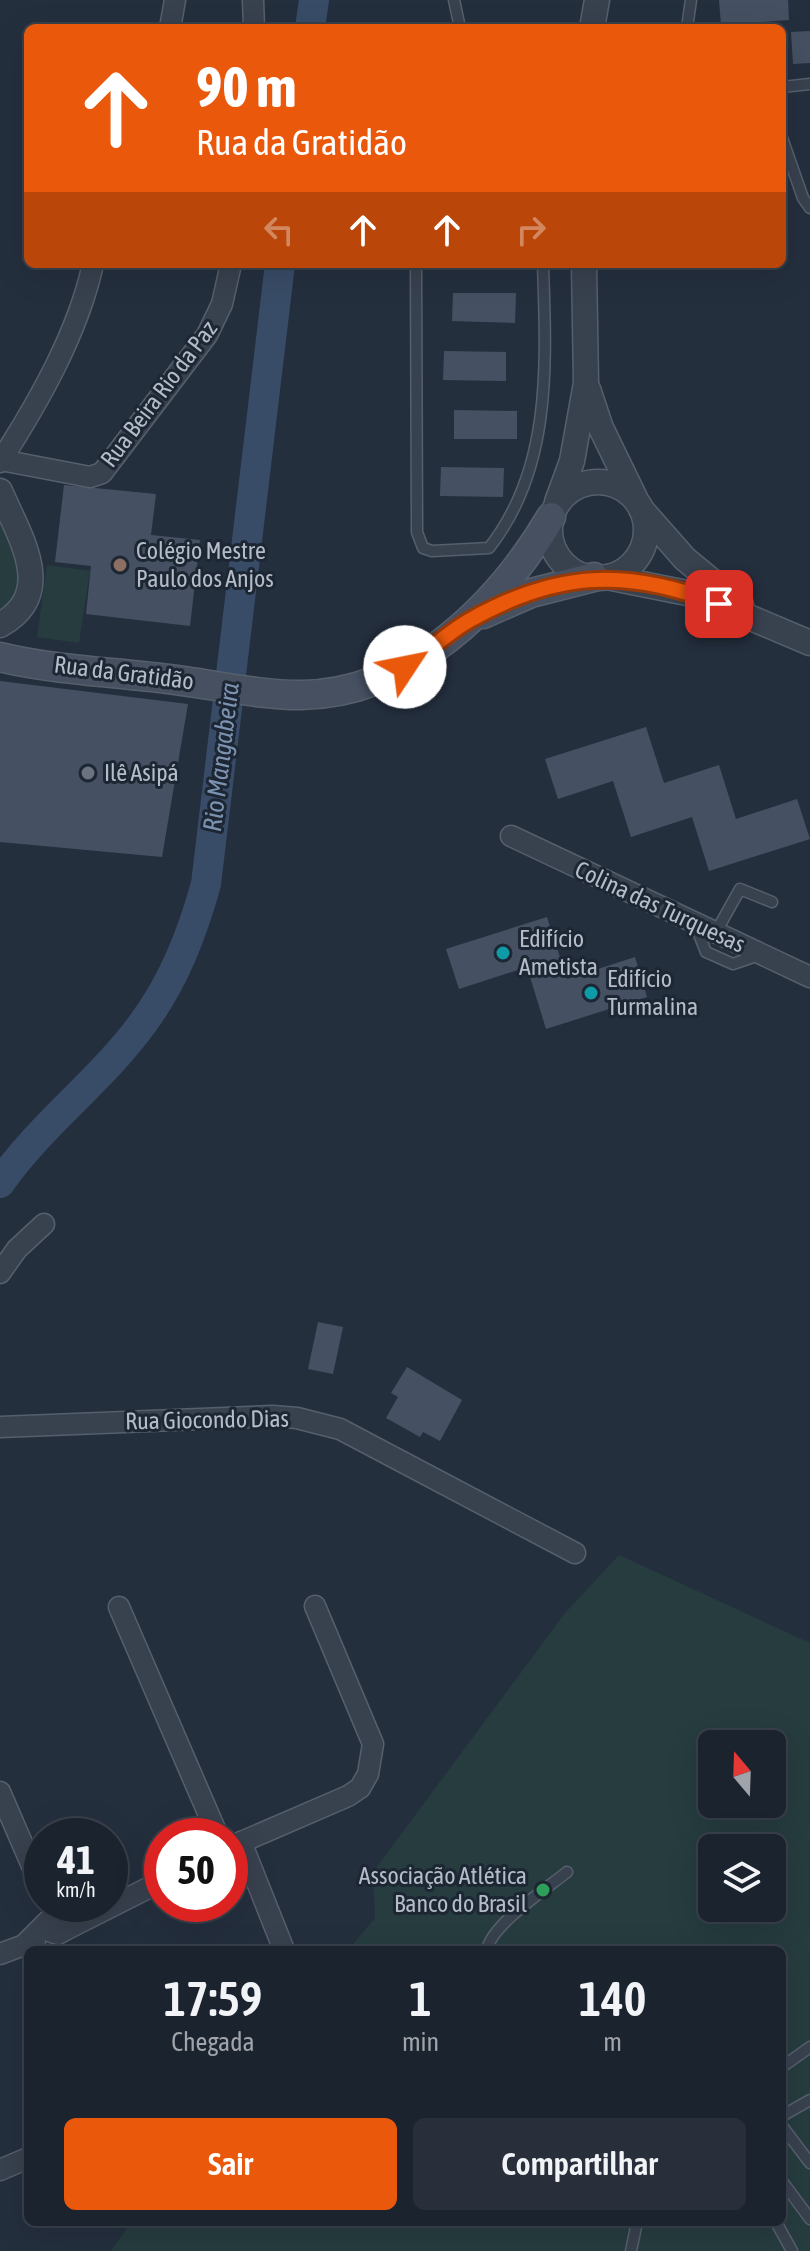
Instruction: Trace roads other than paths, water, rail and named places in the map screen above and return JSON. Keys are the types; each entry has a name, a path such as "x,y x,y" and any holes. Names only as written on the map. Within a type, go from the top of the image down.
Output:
{"main road":[{"name":"Rua da Gratidão","path":"0,657 299,695 354,688 405,667 468,621 516,572 553,513"},
{"name":"Rua da Gratidão","path":"468,621 531,593 599,577"}],"street":[{"path":"171,24 175,0"},
{"path":"253,0 254,24"},
{"path":"593,24 597,0"},
{"path":"1,461 24,424 76,318 92,268"},
{"name":"Rua Beira Rio da Paz","path":"1,461 90,477 102,473 207,335 222,304 230,268"},
{"path":"584,268 586,383 572,461 553,513 550,531 558,557 580,574 599,577 628,566 643,545 646,532 638,504 601,428 586,383"},
{"path":"553,513 571,491 593,482 617,486 638,504"},
{"path":"0,491 26,552 31,581 25,606 0,625"},
{"name":"Rua da Gratidão","path":"638,504 685,559 762,621"},
{"name":"Rua da Gratidão","path":"599,577 666,587 762,621 810,643"},
{"name":"Colina das Turquesas","path":"511,836 810,977"},
{"path":"0,1273 17,1249 44,1224"},
{"name":"Rua Giocondo Dias","path":"0,1427 247,1416 320,1422 340,1429 575,1553"},
{"path":"248,1839 348,1796 360,1788 368,1774 373,1744 315,1606"},
{"path":"119,1607 210,1818"},
{"path":"0,1792 24,1847"},
{"path":"248,1873 282,1946"},
{"path":"0,1954 25,1944 50,1922"},
{"path":"0,2170 24,2160"}],"lane":[{"path":"454,0 458,24"},
{"path":"688,24 691,0"},
{"path":"786,87 810,84"},
{"path":"786,149 803,198 810,208"},
{"path":"416,268 417,532 423,548 432,551 489,548 531,469 539,442 542,414 543,268"},
{"path":"716,932 740,889 772,902"},
{"path":"694,922 706,952 733,964 761,954"},
{"path":"488,1946 499,1928 567,1872"},
{"path":"786,2064 810,2047"},
{"path":"786,2114 810,2100"},
{"path":"786,2131 810,2163"},
{"path":"786,2186 810,2219"},
{"path":"631,2251 636,2226"},
{"path":"778,2226 792,2251"}],"waterway":[{"name":"Rio Mangabeira","path":"311,24 314,0"},
{"name":"Rio Mangabeira","path":"0,1183 34,1141 109,1064 143,1023 173,974 201,903 206,884 280,268"}],"place":[{"name":"Colégio Mestre Paulo dos Anjos","path":"120,565"},
{"name":"Ilê Asipá","path":"88,773"},
{"name":"Edifício Ametista","path":"503,953"},
{"name":"Edifício Turmalina","path":"591,993"},
{"name":"Associação Atlética Banco do Brasil","path":"543,1890"}]}
